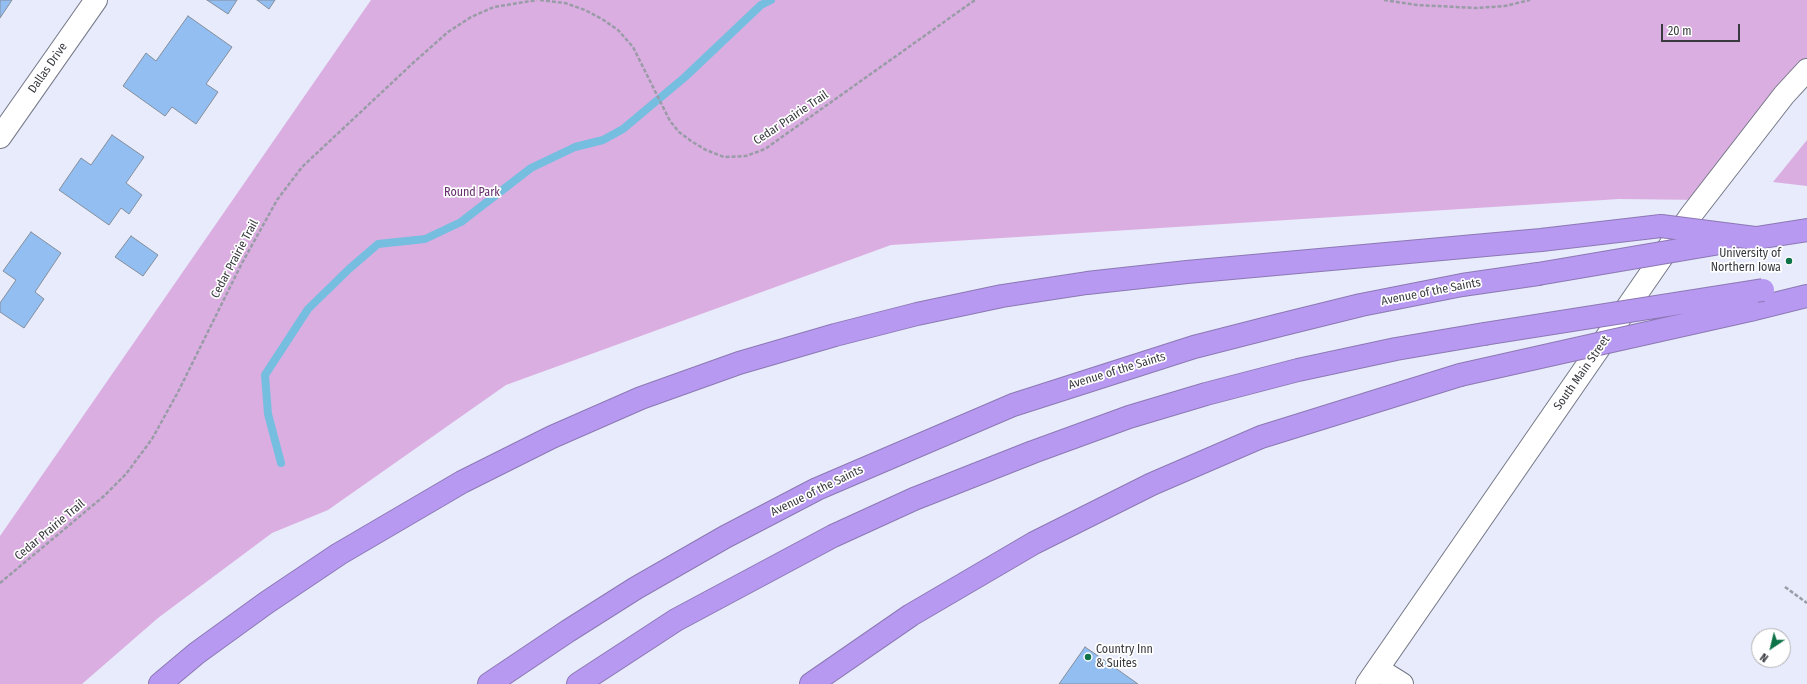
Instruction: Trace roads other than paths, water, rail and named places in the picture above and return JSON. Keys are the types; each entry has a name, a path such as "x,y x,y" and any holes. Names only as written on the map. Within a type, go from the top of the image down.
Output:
{"highway":[{"path":"160,684 197,653 266,603 339,554 462,482 552,437 641,398 739,363 835,335 917,314 1002,296 1087,283 1187,272 1541,240 1661,226 1756,238"},
{"name":"Avenue of the Saints","path":"489,684 636,588 725,537 817,489 1013,405 1187,350 1361,305 1462,285 1807,230"},
{"path":"578,684 676,620 833,536 914,499 1026,454 1129,417 1206,394 1275,376 1396,349 1807,284"},
{"path":"811,684 910,614 1034,543 1152,484 1261,437 1460,375 1807,296"}],"street":[{"name":"Dallas Drive","path":"0,137 96,0"},
{"name":"South Main Street","path":"1373,677 1691,215 1784,95 1807,70"},
{"path":"1373,677 1402,684"}],"waterway":[{"path":"281,463 268,414 265,375 308,309 349,269 378,244 425,239 461,222 531,168 575,147 603,140 623,129 685,77 761,5 771,0"}],"place":[{"name":"University of Northern Iowa","path":"1789,261"},
{"name":"Country Inn & Suites","path":"1088,657"}],"park label":[{"name":"Round Park","path":"472,193"}]}
